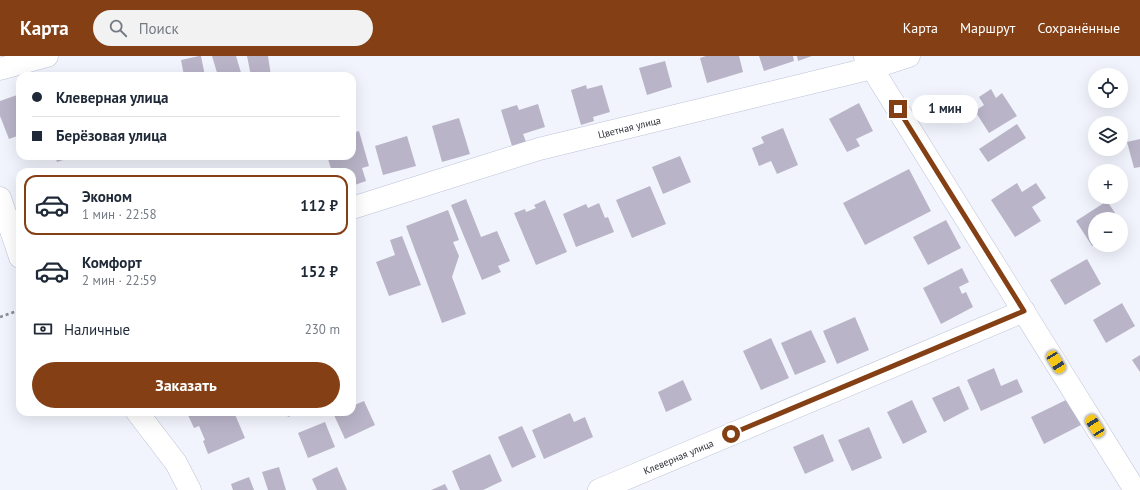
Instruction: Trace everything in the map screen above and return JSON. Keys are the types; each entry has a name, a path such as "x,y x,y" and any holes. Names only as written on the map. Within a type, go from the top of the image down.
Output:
{"street":[{"path":"0,69 47,56"},
{"name":"Цветная улица","path":"356,207 539,149 868,62 909,56"},
{"path":"868,62 1135,490"},
{"path":"0,198 16,245"},
{"name":"Клеверная улица","path":"599,490 1024,311"},
{"path":"140,416 176,463 190,490"}],"path":[{"path":"0,317 16,311"}],"building":[{"path":"201,56 204,72 183,72 181,60"},
{"path":"212,56 236,56 241,72 217,72"},
{"path":"247,56 268,56 270,72 250,72"},
{"path":"706,56 739,56 743,72 707,83 700,58"},
{"path":"759,56 793,56 794,61 764,71"},
{"path":"797,56 812,56 798,61"},
{"path":"665,61 672,87 647,95 639,68"},
{"path":"586,85 587,89 602,85 610,112 593,117 594,121 581,125 571,90"},
{"path":"991,89 996,98 1002,93 1017,116 989,133 975,111 984,105 979,97"},
{"path":"16,95 16,136 9,139 0,116 0,101"},
{"path":"859,103 873,131 856,139 860,146 847,152 829,119"},
{"path":"538,104 545,127 523,134 526,142 512,146 501,110 517,105 519,110"},
{"path":"459,118 470,154 442,162 432,126"},
{"path":"1017,124 1026,138 988,162 979,149"},
{"path":"783,128 798,165 777,174 771,161 759,166 752,148 764,143 761,137"},
{"path":"359,131 369,166 362,168 366,181 356,185 356,168 331,168 328,160 356,160 356,132"},
{"path":"407,136 416,166 383,175 375,146"},
{"path":"1140,139 1140,167 1134,168 1128,142"},
{"path":"680,156 691,182 663,194 652,167"},
{"path":"909,169 931,211 865,245 843,203"},
{"path":"1017,183 1022,192 1036,183 1046,198 1032,207 1041,221 1015,237 991,200"},
{"path":"650,186 666,224 632,238 616,200"},
{"path":"466,199 481,237 497,231 510,261 498,266 501,272 482,280 451,205"},
{"path":"545,200 567,252 536,265 514,213 525,209 526,212 536,208 534,205"},
{"path":"599,203 605,218 608,217 614,232 576,247 563,214 586,204 588,208"},
{"path":"1102,204 1109,204 1114,212 1090,212"},
{"path":"448,210 459,240 453,242 459,256 452,277 466,314 442,323 406,226"},
{"path":"1088,213 1088,240 1076,221"},
{"path":"946,220 961,248 928,265 913,237"},
{"path":"402,236 421,285 389,296 376,262 395,255 390,240"},
{"path":"1087,259 1101,284 1065,305 1050,280"},
{"path":"962,268 969,282 959,287 962,294 966,292 973,307 941,324 923,288"},
{"path":"1122,303 1135,326 1106,343 1093,320"},
{"path":"855,317 869,350 837,364 823,331"},
{"path":"811,330 826,362 795,375 781,343"},
{"path":"771,338 789,378 761,390 743,351"},
{"path":"1140,355 1140,372 1132,360"},
{"path":"994,368 1001,386 1017,379 1023,392 981,411 967,380"},
{"path":"683,380 692,400 666,412 658,392"},
{"path":"959,386 969,409 944,422 932,398"},
{"path":"1068,399 1081,425 1044,444 1031,417"},
{"path":"912,400 927,432 903,444 887,412"},
{"path":"364,401 375,425 345,439 334,416 356,416 356,404"},
{"path":"570,413 574,422 585,417 593,437 544,459 532,430"},
{"path":"188,416 236,416 245,438 208,454 203,441 205,440 199,426 194,428"},
{"path":"325,422 335,447 308,458 298,433"},
{"path":"522,426 536,457 512,468 498,437"},
{"path":"869,427 882,458 852,471 838,440"},
{"path":"823,434 834,461 805,474 793,447"},
{"path":"490,454 502,481 483,490 460,490 452,471"},
{"path":"279,467 286,490 268,490 262,472"},
{"path":"337,467 347,490 317,490 312,479"},
{"path":"249,477 254,490 233,490 231,484"},
{"path":"445,484 448,490 431,490"}],"route":[{"path":"731,434 1024,311 898,109"}]}
